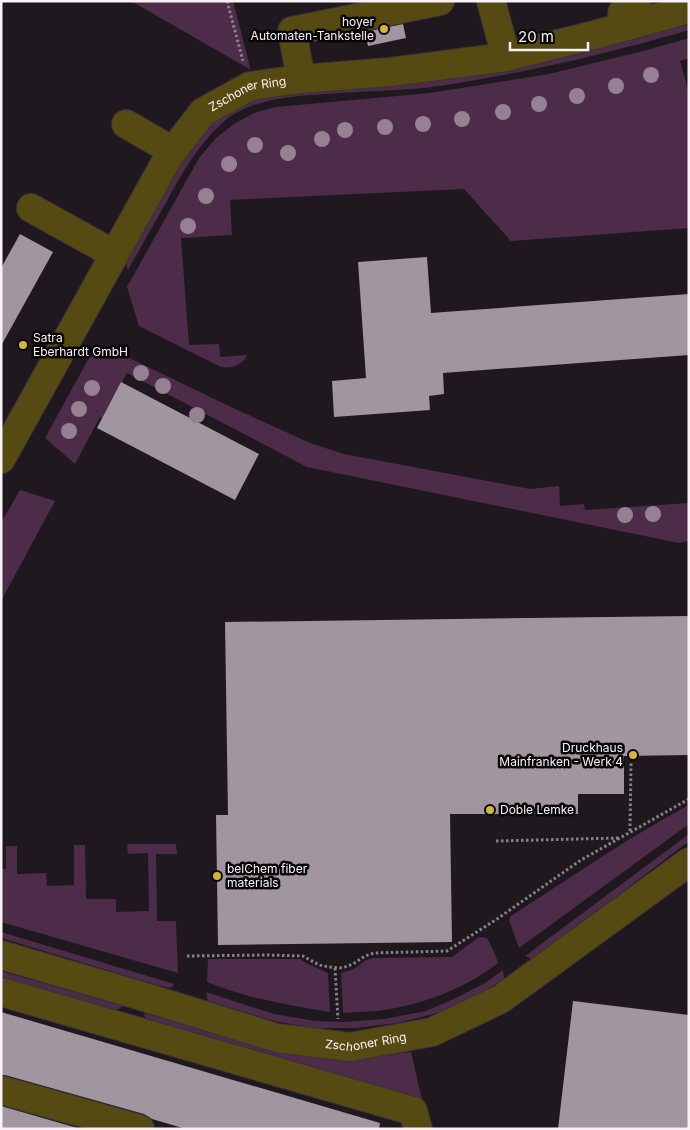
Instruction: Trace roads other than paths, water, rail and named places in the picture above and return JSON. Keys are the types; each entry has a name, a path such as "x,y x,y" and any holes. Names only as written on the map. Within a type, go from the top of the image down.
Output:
{"street":[{"path":"301,79 292,31 440,1"},
{"path":"491,1 506,57"},
{"name":"Zschoner Ring","path":"1,459 169,156 203,112 250,86 301,79 390,72 506,57 689,9"},
{"path":"126,124 173,151"},
{"path":"31,208 114,254"},
{"name":"Zschoner Ring","path":"1,955 277,1038 350,1047 432,1032 501,999 689,862"},
{"path":"1,992 413,1111 418,1129"},
{"path":"128,1028 138,995"},
{"path":"1,1090 140,1129"}],"place":[{"name":"hoyer Automaten-Tankstelle","path":"384,29"},
{"name":"Satra Eberhardt GmbH","path":"23,345"},
{"name":"Druckhaus Mainfranken - Werk 4","path":"633,755"},
{"name":"Doble Lemke","path":"490,810"},
{"name":"belChem fiber materials","path":"217,876"}]}
